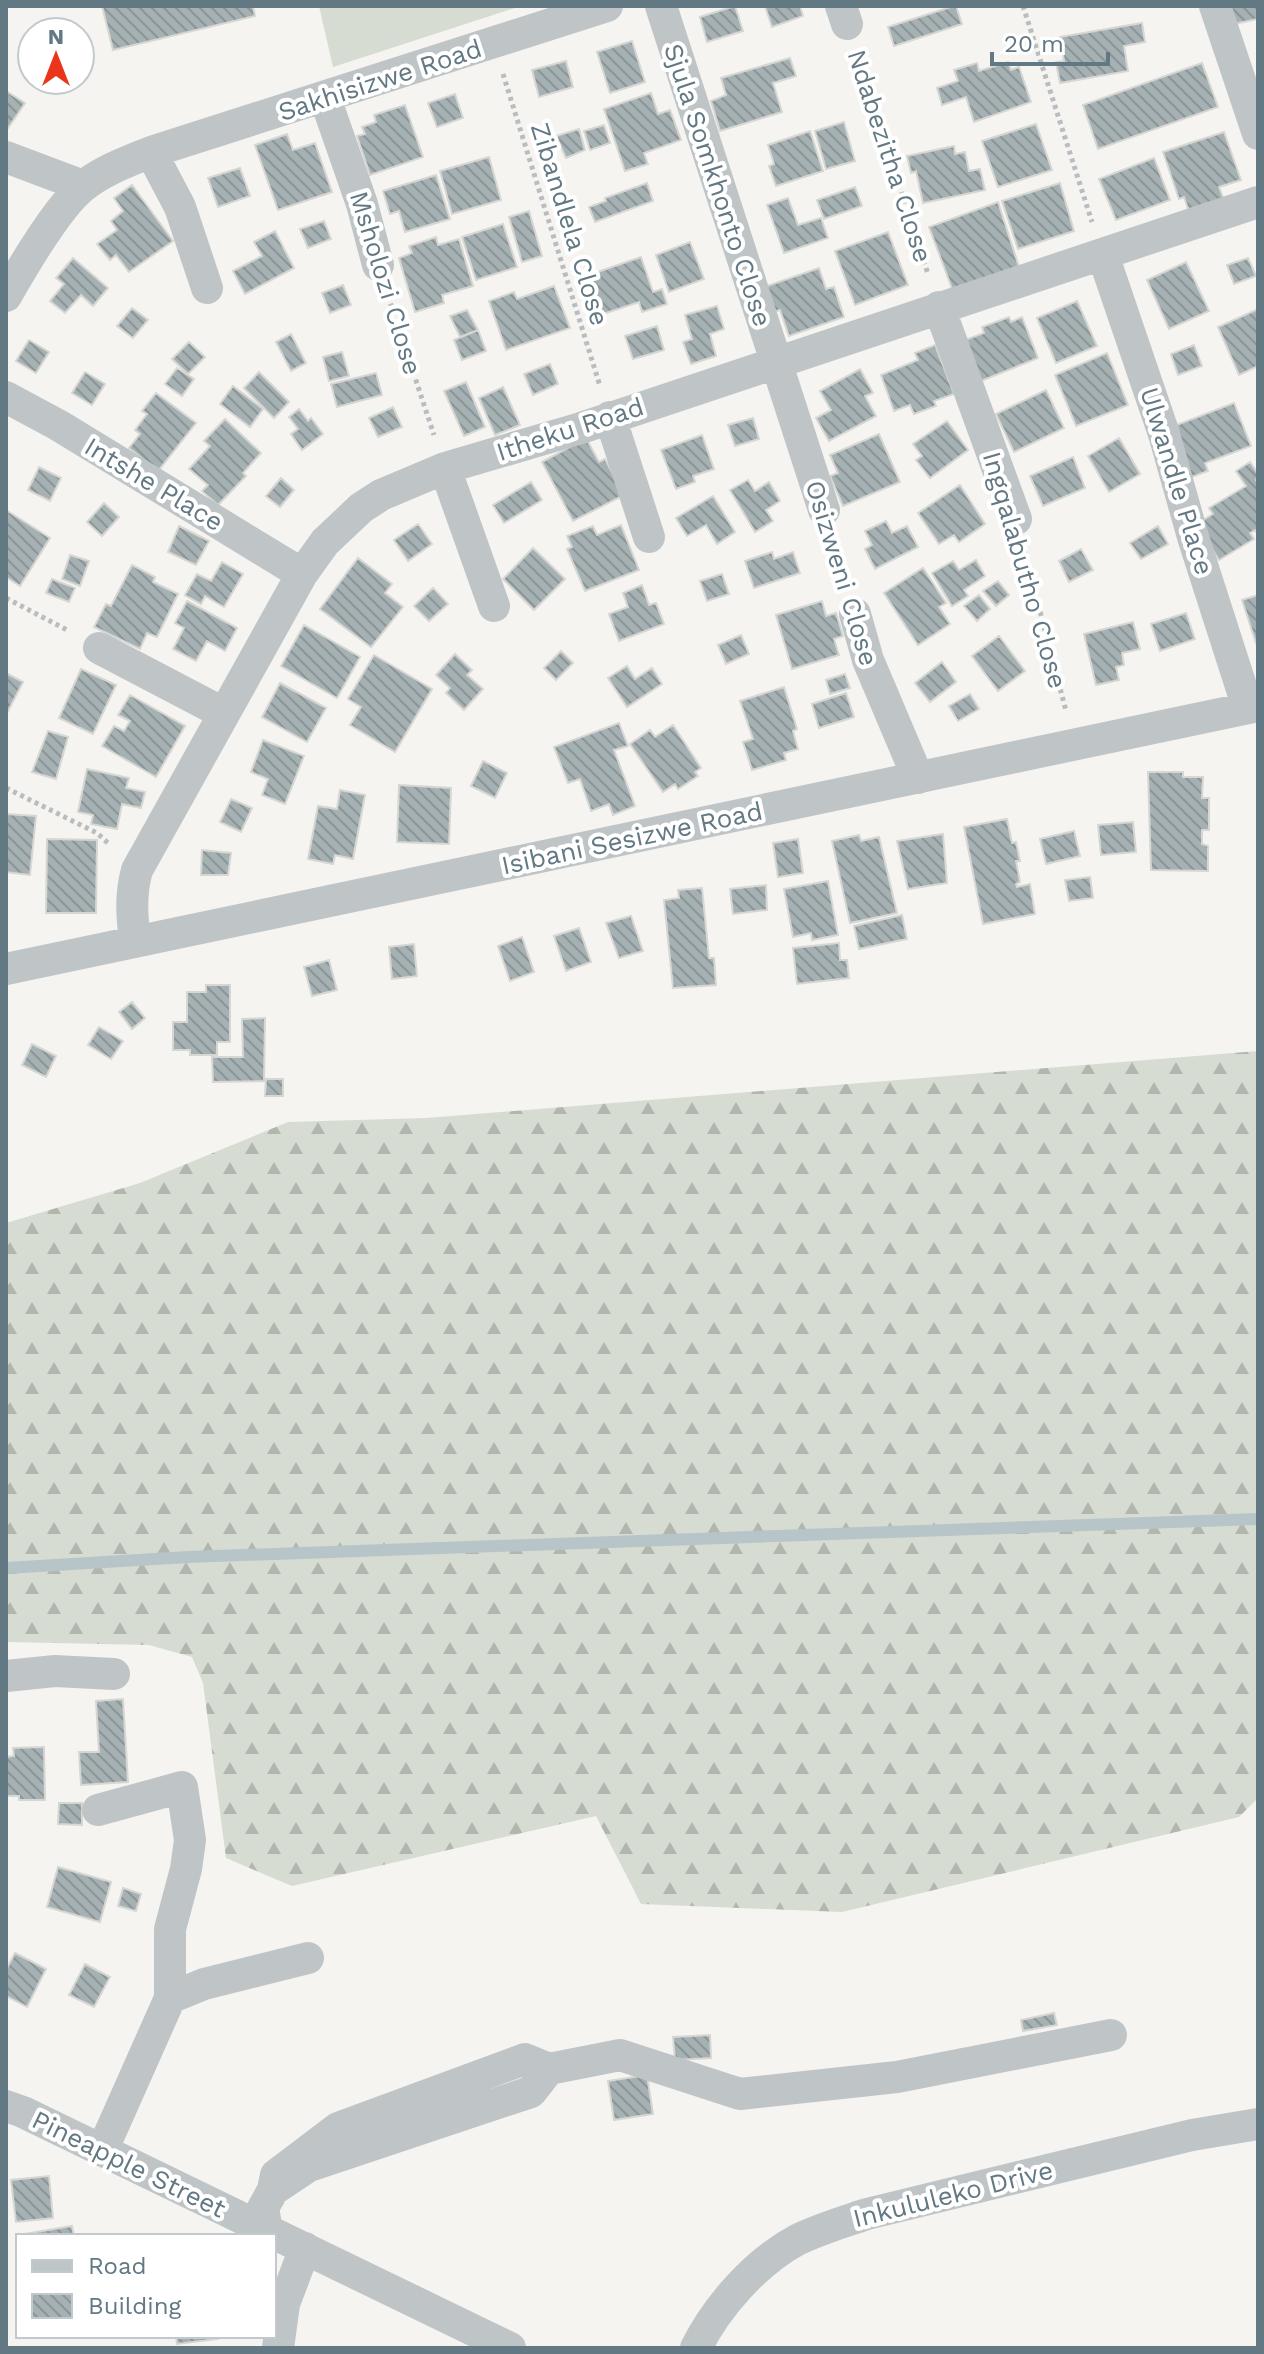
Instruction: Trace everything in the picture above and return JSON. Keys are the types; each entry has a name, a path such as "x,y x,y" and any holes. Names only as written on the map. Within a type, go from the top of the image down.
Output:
{"street":[{"name":"Sakhisizwe Road","path":"6,296 64,207 83,186 113,168 151,152 607,6"},
{"name":"Sjula Somkhonto Close","path":"661,6 775,364"},
{"path":"1215,6 1258,134"},
{"name":"Msholozi Close","path":"325,98 362,204 378,265"},
{"path":"151,152 190,232 207,288"},
{"path":"6,157 83,186"},
{"name":"Itheku Road","path":"135,942 132,889 137,870 302,574 325,542 361,508 381,495 445,468 775,364 1258,202"},
{"name":"Ulwandle Place","path":"1103,255 1164,434 1193,537 1253,707"},
{"name":"Ingqalabutho Close","path":"939,307 1016,519"},
{"name":"Osizweni Close","path":"775,364 824,510"},
{"name":"Intshe Place","path":"6,397 58,425 302,574"},
{"path":"610,417 649,537"},
{"path":"445,468 494,606"},
{"name":"Osizweni Close","path":"855,614 868,660 918,778"},
{"path":"99,648 223,713"},
{"name":"Isibani Sesizwe Road","path":"6,969 1253,707"},
{"path":"6,1676 55,1671 114,1674"},
{"path":"98,1810 182,1787 190,1840 186,1869 170,1929 170,1998 102,2151"},
{"path":"170,1998 204,1984 308,1958"},
{"path":"267,2230 263,2208 273,2190 276,2175 338,2128 525,2059 549,2069 620,2055 740,2094 897,2077 1111,2035"},
{"name":"Pineapple Street","path":"6,2106 275,2234"},
{"name":"Inkululeko Drive","path":"696,2348 729,2298 762,2265 795,2241 827,2227 867,2214 1192,2135 1258,2124"},
{"name":"Pineapple Street","path":"276,2234 510,2348"},
{"path":"278,2348 284,2304 305,2248"}],"path":[{"path":"1023,6 1103,255"},
{"name":"Ndabezitha Close","path":"844,15 939,307"},
{"name":"Zibandlela Close","path":"493,43 610,417"},
{"name":"Msholozi Close","path":"378,265 445,468"},
{"name":"Osizweni Close","path":"824,510 855,614"},
{"name":"Ingqalabutho Close","path":"1016,519 1075,744"},
{"path":"6,598 99,648"},
{"path":"6,788 97,833 137,870"}],"green space":[{"path":"319,6 521,6 333,67"},
{"path":"1258,1051 1258,1798 1239,1817 842,1912 641,1904 596,1816 292,1886 226,1858 203,1683 192,1657 149,1645 6,1642 6,1223 140,1183 288,1122 426,1118"}],"building":[{"path":"102,6 253,6 255,16 113,50"},
{"path":"735,6 743,31 707,42 700,17"},
{"path":"765,6 800,6 803,16 772,27"},
{"path":"956,6 962,24 894,46 888,27"},
{"path":"1229,6 1258,6 1258,19 1234,24"},
{"path":"1142,23 1145,42 1124,46 1128,71 1060,83 1056,62 1064,61 1060,37"},
{"path":"632,41 645,82 610,93 597,52"},
{"path":"790,58 796,76 773,83 782,112 720,131 711,101 726,95 721,78"},
{"path":"566,61 573,87 539,97 532,70"},
{"path":"1008,62 1011,70 1019,67 1031,102 974,122 966,97 942,105 937,88 958,81 954,70 977,63 979,71"},
{"path":"1202,63 1218,107 1098,149 1083,105"},
{"path":"6,91 25,103 6,131"},
{"path":"651,93 658,114 670,110 681,140 644,153 648,164 625,171 604,109"},
{"path":"455,94 463,118 437,127 428,103"},
{"path":"405,105 423,157 370,175 357,136 365,134 362,127 376,122 374,115"},
{"path":"844,122 855,161 826,169 815,131"},
{"path":"1036,124 1052,170 998,187 982,141"},
{"path":"604,125 610,143 590,150 584,131"},
{"path":"579,129 585,150 566,158 556,136"},
{"path":"810,131 823,171 776,186 769,166 774,164 768,145"},
{"path":"1224,132 1241,180 1219,187 1225,203 1190,215 1184,197 1179,199 1163,152"},
{"path":"287,134 293,150 315,143 332,192 278,210 255,145"},
{"path":"954,146 955,154 965,152 969,171 980,169 985,190 923,203 916,171 911,173 907,156"},
{"path":"489,157 501,200 452,214 440,171"},
{"path":"1154,158 1170,200 1116,220 1099,179"},
{"path":"240,168 250,196 218,207 208,178"},
{"path":"436,175 450,219 405,232 399,211 390,214 383,191"},
{"path":"647,183 653,201 595,222 589,207"},
{"path":"1060,183 1074,231 1018,249 1002,201"},
{"path":"132,185 173,241 129,272 116,255 110,260 97,244 117,230 111,221 123,211 114,198"},
{"path":"855,187 862,206 824,219 817,200"},
{"path":"788,198 798,225 821,218 828,238 784,253 767,205"},
{"path":"998,202 1019,267 953,291 929,227"},
{"path":"529,211 542,256 522,262 509,217"},
{"path":"324,221 331,239 308,248 300,229"},
{"path":"503,224 517,267 476,280 462,237"},
{"path":"275,231 294,268 245,294 233,271 262,256 254,242"},
{"path":"888,232 908,285 855,305 835,251"},
{"path":"436,237 438,245 459,239 473,286 442,295 444,303 415,312 399,258 412,253 409,246"},
{"path":"690,242 704,279 669,292 656,255"},
{"path":"641,257 653,292 662,289 667,304 642,312 639,302 594,317 586,294 591,292 586,276"},
{"path":"73,258 108,288 93,306 81,295 65,313 50,301 64,284 56,278"},
{"path":"1248,258 1256,276 1234,284 1227,265"},
{"path":"1186,262 1209,311 1169,329 1147,280"},
{"path":"819,268 826,289 834,287 844,317 789,336 780,310 773,312 764,287"},
{"path":"343,285 351,305 330,313 322,293"},
{"path":"554,286 570,328 506,350 489,301 514,292 517,299"},
{"path":"1077,301 1097,346 1056,363 1037,318"},
{"path":"717,306 724,329 710,334 716,356 691,364 683,342 692,339 685,315"},
{"path":"132,308 148,320 133,338 117,326"},
{"path":"1258,309 1258,366 1239,375 1218,327"},
{"path":"467,310 478,330 460,337 450,316"},
{"path":"1009,317 1011,322 1022,317 1038,358 981,381 965,340 984,333 982,327"},
{"path":"657,326 664,350 633,359 625,336"},
{"path":"478,330 486,351 462,360 454,340"},
{"path":"291,334 306,363 291,371 276,342"},
{"path":"29,340 49,352 36,373 16,361"},
{"path":"189,342 205,357 188,374 172,359"},
{"path":"935,345 954,394 934,401 936,406 914,414 910,405 894,411 881,375 918,360 915,353"},
{"path":"1194,345 1202,366 1178,375 1171,354"},
{"path":"342,352 349,376 329,381 323,357"},
{"path":"1107,353 1128,405 1076,426 1055,375"},
{"path":"550,364 558,384 533,395 524,374"},
{"path":"177,368 194,379 182,396 165,384"},
{"path":"860,369 873,393 865,396 876,416 829,441 816,418 831,410 820,391"},
{"path":"85,372 105,384 92,405 72,393"},
{"path":"259,372 289,402 274,418 244,388"},
{"path":"376,373 382,395 337,407 331,384"},
{"path":"466,382 485,427 464,436 444,391"},
{"path":"233,386 263,409 250,427 220,404"},
{"path":"503,387 520,425 495,435 479,398"},
{"path":"1046,390 1064,428 1014,452 996,414"},
{"path":"156,393 196,423 158,471 129,448 140,434 135,430 147,414 142,411"},
{"path":"1234,403 1251,446 1205,463 1208,471 1189,478 1174,426"},
{"path":"393,407 402,427 378,437 369,418"},
{"path":"299,409 308,421 311,418 323,434 302,450 291,434 298,429 289,417"},
{"path":"753,418 759,439 735,446 728,425"},
{"path":"225,419 261,453 243,473 246,476 218,505 202,491 208,485 189,469 210,446 204,441"},
{"path":"947,421 968,450 930,478 916,460 922,456 913,444"},
{"path":"879,434 900,482 843,506 830,476 838,473 830,455"},
{"path":"702,435 714,469 693,476 695,482 676,489 661,450"},
{"path":"586,438 599,462 605,459 624,495 573,521 542,462"},
{"path":"1119,438 1140,474 1109,492 1088,456"},
{"path":"1073,457 1085,488 1043,506 1030,476"},
{"path":"1250,462 1258,474 1258,535 1255,530 1250,533 1254,539 1219,560 1199,528 1200,522 1213,514 1209,508 1246,486 1236,471"},
{"path":"39,467 61,478 50,501 28,490"},
{"path":"281,478 294,490 280,507 266,496"},
{"path":"748,480 755,491 769,482 780,501 766,510 773,521 755,532 730,490"},
{"path":"531,482 542,500 504,523 493,505"},
{"path":"960,485 985,524 959,542 954,535 939,544 918,513"},
{"path":"713,496 735,532 717,544 706,525 687,536 676,518"},
{"path":"104,503 119,517 102,536 87,522"},
{"path":"6,510 50,538 20,586 6,577"},
{"path":"886,521 892,533 907,526 918,547 875,569 865,549 872,545 865,531"},
{"path":"418,524 432,544 408,561 394,540"},
{"path":"621,525 639,570 585,591 567,549 572,547 567,536 593,526 597,535"},
{"path":"179,526 209,541 196,565 168,552"},
{"path":"1158,526 1168,544 1141,559 1130,543"},
{"path":"533,548 565,579 534,610 503,579"},
{"path":"1081,549 1093,570 1069,582 1059,561"},
{"path":"772,552 774,559 793,552 800,573 754,588 745,561"},
{"path":"70,555 89,561 80,586 62,579"},
{"path":"358,558 392,584 385,593 403,607 371,647 320,609"},
{"path":"976,560 985,576 964,590 968,596 952,606 932,573 953,561 959,570"},
{"path":"222,562 243,574 224,607 205,596 201,604 185,595 197,574 211,581"},
{"path":"132,565 155,577 153,582 178,594 157,637 147,633 140,649 94,627 106,604 111,606"},
{"path":"923,568 946,603 939,607 950,624 918,645 884,593"},
{"path":"722,574 729,594 707,601 700,581"},
{"path":"52,579 75,588 69,602 46,593"},
{"path":"998,581 1009,595 996,606 983,591"},
{"path":"642,585 649,605 656,603 664,624 619,641 609,614 628,607 623,593"},
{"path":"433,588 448,604 429,621 414,606"},
{"path":"979,595 990,609 977,621 964,606"},
{"path":"1258,595 1258,642 1256,643 1242,600"},
{"path":"187,601 237,628 225,651 207,641 196,661 173,649 184,628 175,623"},
{"path":"822,601 826,616 836,613 843,636 834,639 839,655 792,669 776,615"},
{"path":"1186,613 1195,639 1160,651 1151,624"},
{"path":"1133,622 1140,649 1122,653 1124,665 1116,667 1119,680 1096,685 1084,634"},
{"path":"304,625 360,657 337,698 281,666"},
{"path":"741,635 749,654 726,664 718,645"},
{"path":"999,636 1025,671 998,691 972,656"},
{"path":"561,651 573,663 556,680 544,668"},
{"path":"455,654 472,670 467,675 483,689 464,710 446,693 450,688 436,675"},
{"path":"374,655 432,689 395,752 350,725 361,707 348,699"},
{"path":"942,662 956,682 930,702 915,683"},
{"path":"627,666 635,679 652,668 662,684 627,707 608,678"},
{"path":"81,669 116,685 93,734 59,718"},
{"path":"6,673 23,682 6,715"},
{"path":"845,674 850,688 830,694 826,680"},
{"path":"280,683 326,708 307,742 262,717"},
{"path":"784,687 797,729 793,731 798,749 784,753 786,760 752,770 743,742 753,739 740,701"},
{"path":"846,693 854,717 819,728 812,704"},
{"path":"970,694 979,709 958,721 949,706"},
{"path":"130,695 185,726 156,777 102,746 114,726 124,731 130,721 118,715"},
{"path":"619,723 628,746 614,750 635,806 613,815 609,804 591,811 580,779 568,783 554,747"},
{"path":"673,725 701,768 695,772 698,776 678,789 675,784 663,792 630,744 650,730 655,737"},
{"path":"48,731 68,737 56,779 32,772"},
{"path":"263,740 304,756 285,804 262,795 268,779 251,772"},
{"path":"483,761 507,773 495,798 471,786"},
{"path":"87,769 129,778 126,788 145,792 141,808 122,804 117,829 91,824 93,815 78,812"},
{"path":"1148,772 1183,772 1183,777 1203,777 1202,798 1209,798 1209,830 1202,830 1202,844 1208,846 1208,871 1151,870"},
{"path":"399,785 451,788 449,844 397,842"},
{"path":"340,790 365,795 353,859 335,855 333,864 308,859 318,806 337,809"},
{"path":"231,799 252,808 241,832 220,822"},
{"path":"6,814 36,816 30,875 6,872"},
{"path":"1007,819 1020,861 1016,861 1020,882 1016,884 1017,887 1030,884 1035,914 983,924 964,827"},
{"path":"1133,822 1136,852 1101,855 1098,825"},
{"path":"1074,831 1080,856 1046,864 1040,839"},
{"path":"943,834 947,883 908,889 897,841"},
{"path":"859,835 861,841 879,837 897,913 850,923 832,841"},
{"path":"47,839 97,840 96,913 46,913"},
{"path":"798,839 803,873 778,877 773,843"},
{"path":"202,850 231,853 228,875 201,875"},
{"path":"1090,877 1093,898 1069,901 1065,880"},
{"path":"828,881 838,935 812,940 811,933 793,937 784,889"},
{"path":"766,885 767,910 733,914 730,889"},
{"path":"702,888 709,958 714,958 716,985 673,988 664,900 679,898 678,890"},
{"path":"902,915 907,939 859,949 854,926"},
{"path":"631,916 643,951 619,958 606,923"},
{"path":"579,928 591,962 566,971 554,936"},
{"path":"522,937 534,972 510,981 498,946"},
{"path":"839,943 840,960 847,960 849,978 797,984 793,948"},
{"path":"414,944 417,976 392,979 389,947"},
{"path":"329,960 337,990 312,996 304,967"},
{"path":"206,985 230,985 230,1042 217,1042 217,1055 190,1055 190,1050 173,1050 173,1022 187,1022 187,992 206,992"},
{"path":"132,1002 145,1018 132,1029 119,1012"},
{"path":"265,1018 264,1081 213,1082 212,1057 243,1057 242,1019"},
{"path":"99,1027 123,1041 111,1059 88,1045"},
{"path":"32,1044 56,1056 46,1077 22,1065"},
{"path":"266,1079 283,1079 283,1096 265,1096"},
{"path":"123,1699 128,1782 81,1785 79,1752 99,1752 96,1701"},
{"path":"44,1747 45,1800 19,1800 19,1796 6,1796 6,1757 14,1756 13,1748"},
{"path":"59,1803 82,1803 82,1825 58,1824"},
{"path":"58,1867 111,1882 100,1922 47,1907"},
{"path":"123,1888 141,1894 136,1911 118,1906"},
{"path":"15,1953 46,1969 27,2007 6,1996 6,1970"},
{"path":"85,1964 110,1977 94,2007 69,1995"},
{"path":"1054,2013 1057,2025 1023,2031 1021,2020"},
{"path":"710,2035 711,2058 675,2060 673,2037"},
{"path":"647,2075 653,2114 614,2120 608,2081"},
{"path":"49,2176 53,2218 16,2222 11,2180"},
{"path":"72,2226 74,2234 24,2234"},
{"path":"176,2338 218,2339 177,2344"}],"waterway":[{"path":"6,1568 188,1557 1258,1519"}]}
